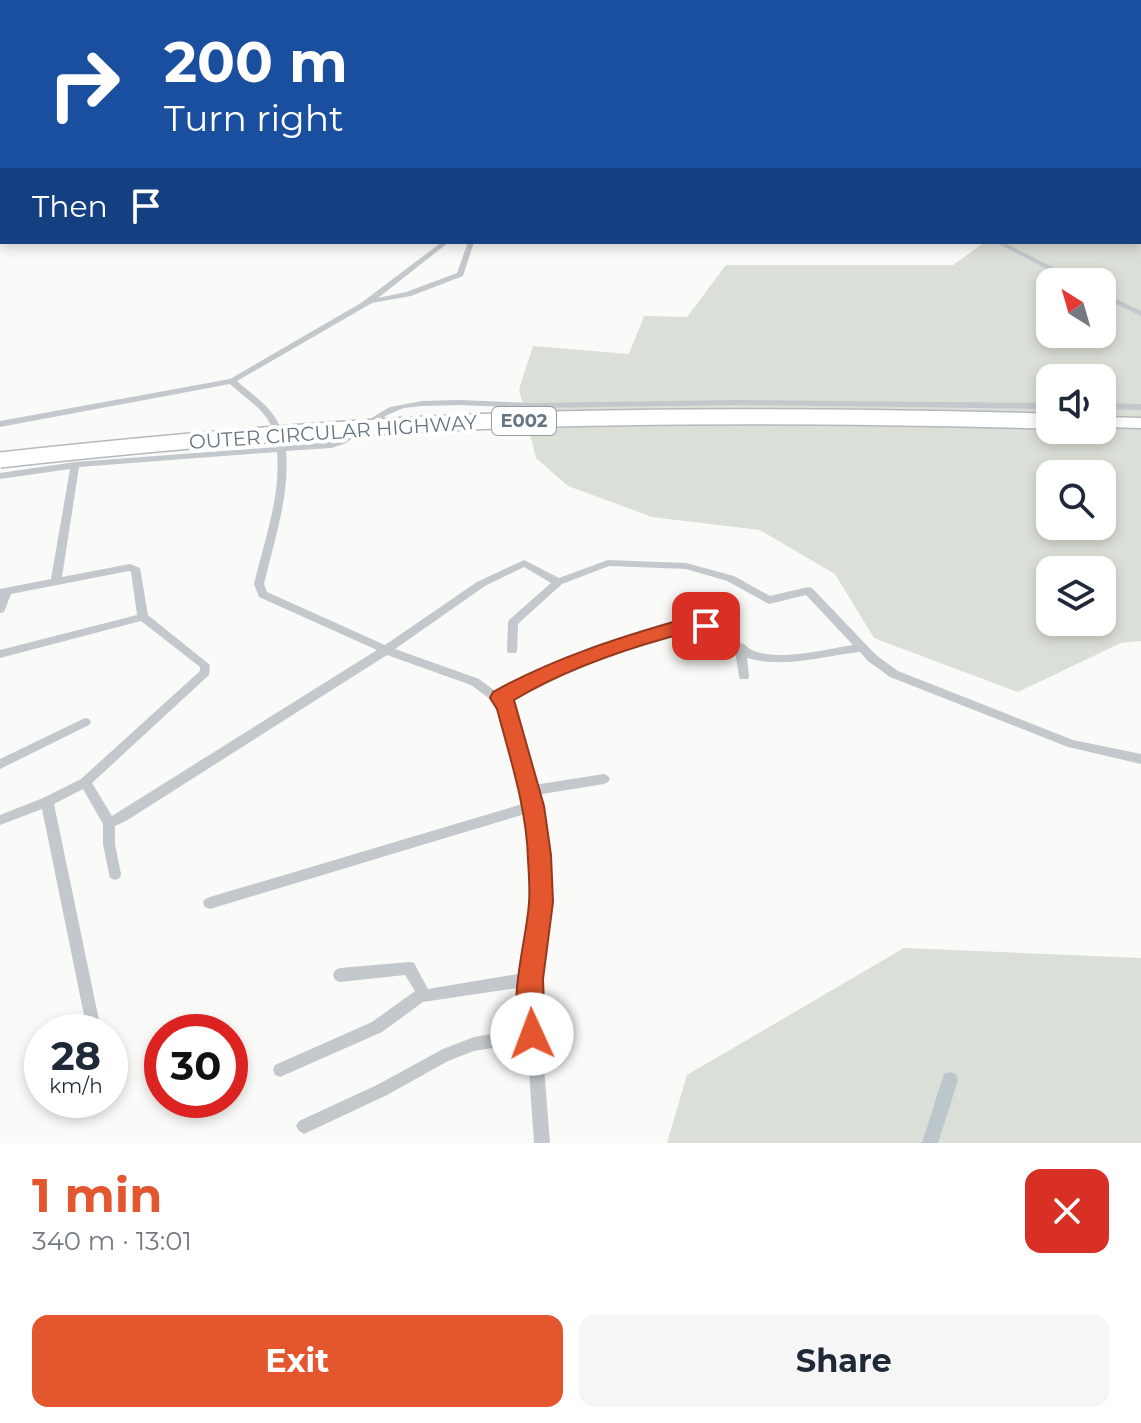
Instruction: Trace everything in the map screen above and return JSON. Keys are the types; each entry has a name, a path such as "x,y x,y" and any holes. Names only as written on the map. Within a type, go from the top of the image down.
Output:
{"highway":[{"name":"OUTER CIRCULAR HIGHWAY","path":"0,451 182,433 503,413 767,407 1036,409"},
{"path":"1116,413 1141,413"},
{"name":"OUTER CIRCULAR HIGHWAY","path":"0,460 270,434 469,422 694,416 1036,421"},
{"path":"1116,422 1141,423"}],"street":[{"path":"0,424 232,381 368,302 443,244"},
{"path":"368,302 408,294 460,274 470,244"},
{"path":"1002,244 1050,268"},
{"path":"1116,301 1140,314"},
{"path":"232,381 275,422 281,447 281,479 260,590 280,604 386,650 475,682 507,706 533,806 540,855 541,902 530,979 542,1143"},
{"path":"0,476 75,465 341,443 379,413 427,404 529,406 829,401 1036,408"},
{"path":"1116,406 1141,407"},
{"path":"56,581 75,465"},
{"path":"512,650 513,623 558,582 618,562 686,566 730,578 769,600 808,591 894,674 1072,744 1141,759"},
{"path":"109,823 386,650 481,584 519,563 558,582"},
{"path":"0,609 4,592 130,567 136,570 143,617 205,665 205,672 85,782 47,802 0,820"},
{"path":"0,654 143,617"},
{"path":"500,698 573,662 687,625 706,626 752,656 772,658 864,648"},
{"path":"740,647 744,676"},
{"path":"0,764 85,722"},
{"path":"529,791 604,779"},
{"path":"85,782 109,823 109,844 115,874"},
{"path":"47,802 91,1014"},
{"path":"210,903 533,806"},
{"path":"340,975 409,968 422,994"},
{"path":"280,1070 377,1027 422,994 433,996 530,979"},
{"path":"304,1126 382,1090 443,1056 474,1044 532,1034"}],"shaded area":[{"path":"982,244 1141,244 1141,641 1121,643 1018,692 874,638 835,574 760,530 652,517 568,486 536,458 519,389 533,346 629,354 644,316 687,317 726,265 953,265"},
{"path":"904,948 1141,958 1141,1143 667,1143 687,1075"}],"waterway":[{"path":"930,1143 950,1080"}],"route":[{"path":"532,1034 530,979 541,902 540,855 533,806 507,706 500,698 535,678 627,642 687,625 706,626"}]}
